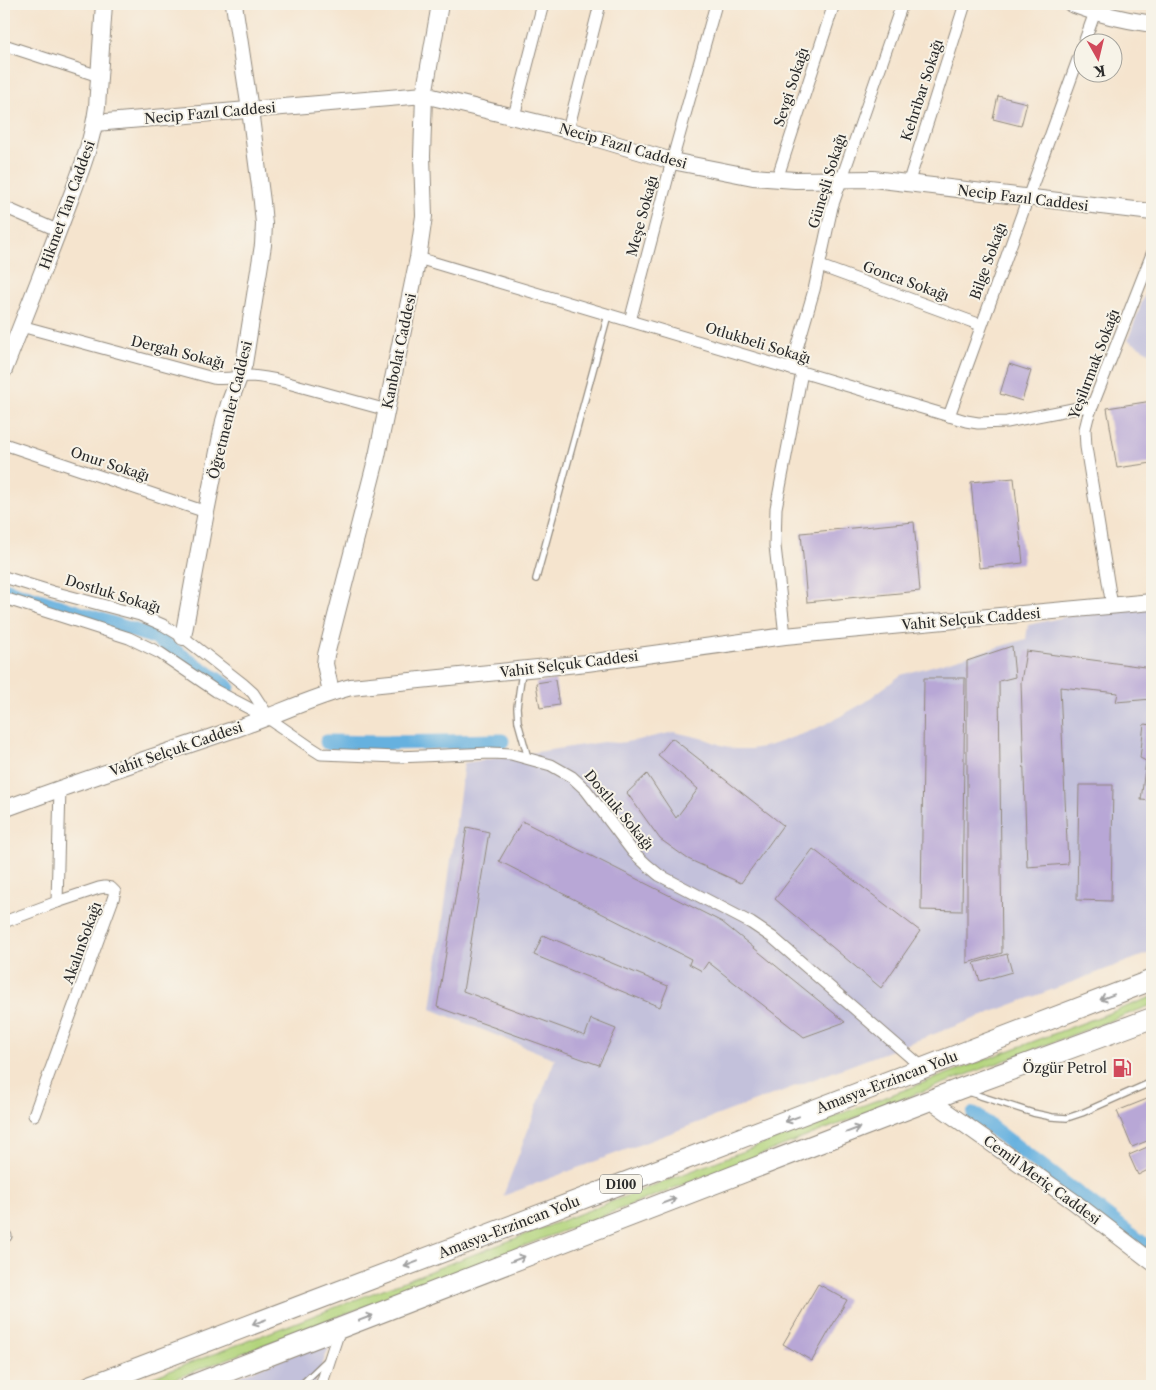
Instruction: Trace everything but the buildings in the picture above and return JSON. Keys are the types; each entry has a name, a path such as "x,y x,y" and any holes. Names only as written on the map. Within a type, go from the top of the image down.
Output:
{"highway":[{"name":"Amasya-Erzincan Yolu","path":"90,1386 1152,980"},
{"name":"D100","path":"190,1386 959,1088 1152,1018"}],"street":[{"name":"Hikmet Tan Caddesi","path":"4,366 88,150 95,123 104,4"},
{"name":"Öğretmenler Caddesi","path":"183,637 224,421 244,364 263,245 262,202 234,4"},
{"name":"Kanbolat Caddesi","path":"331,692 325,664 326,655 367,501 418,258 424,216 422,156 424,95 440,4"},
{"path":"514,116 543,4"},
{"path":"568,130 600,4"},
{"name":"Meşe Sokağı","path":"630,321 716,4"},
{"name":"Sevgi Sokağı","path":"777,179 834,4"},
{"name":"Güneşli Sokağı","path":"785,636 775,546 775,517 797,371 832,207 902,4"},
{"name":"Kehribar Sokağı","path":"908,184 965,4"},
{"path":"1072,4 1096,8 1131,21 1152,24"},
{"name":"Bilge Sokağı","path":"948,416 1096,8"},
{"path":"4,45 99,76"},
{"name":"Necip Fazıl Caddesi","path":"95,123 424,95 568,130 672,161 753,177 796,180 873,180 1152,212"},
{"path":"4,207 58,230"},
{"name":"Yeşilırmak Sokağı","path":"1112,606 1086,448 1085,429 1152,254"},
{"name":"Otlukbeli Sokağı","path":"418,258 972,422 1007,422 1093,405"},
{"name":"Gonca Sokağı","path":"820,266 981,325"},
{"name":"Dergah Sokağı","path":"21,326 213,378 229,379 250,376 276,380 387,410"},
{"name":"Onur Sokağı","path":"4,444 206,512"},
{"name":"Dostluk Sokağı","path":"4,577 140,615 163,625 183,637 243,684 252,693 268,718"},
{"name":"Dostluk Sokağı","path":"4,600 129,638 145,645 216,691 268,718 321,754 398,757 491,753 511,754 551,765 572,777 586,790 633,852 659,875 751,923 772,937 923,1068"},
{"name":"Vahit Selçuk Caddesi","path":"4,808 268,718 331,692 351,687 587,663 785,636 1152,602"},
{"path":"57,902 60,788"},
{"name":"AkalınSokağı","path":"4,922 57,902 105,887 111,888 114,892 114,899 34,1115"},
{"name":"Cemil Meriç Caddesi","path":"930,1100 1072,1201 1152,1262"},
{"path":"321,1386 340,1328"}],"lane":[{"path":"536,579 608,314"},
{"path":"523,670 517,707 518,722 528,759"},
{"path":"959,1088 1034,1113 1066,1118 1082,1113 1152,1082"},
{"path":"299,1386 331,1355"}],"shaded area":[{"path":"1152,274 1152,354 1128,340"},
{"path":"1152,598 1152,952 503,1196 555,1059 431,1009 464,763 603,742 619,743 674,732 736,749 768,746 808,732 832,721 862,704 901,675 1026,639 1028,625"},
{"path":"332,1340 314,1386 213,1386"}],"green space":[{"path":"1152,997 1152,1005 156,1386 130,1386 843,1113"}],"waterway":[{"path":"4,589 154,637 228,687"},
{"path":"327,742 502,741"},
{"path":"974,1114 1152,1251"}],"place":[{"name":"Özgür Petrol","path":"1122,1068"}]}
